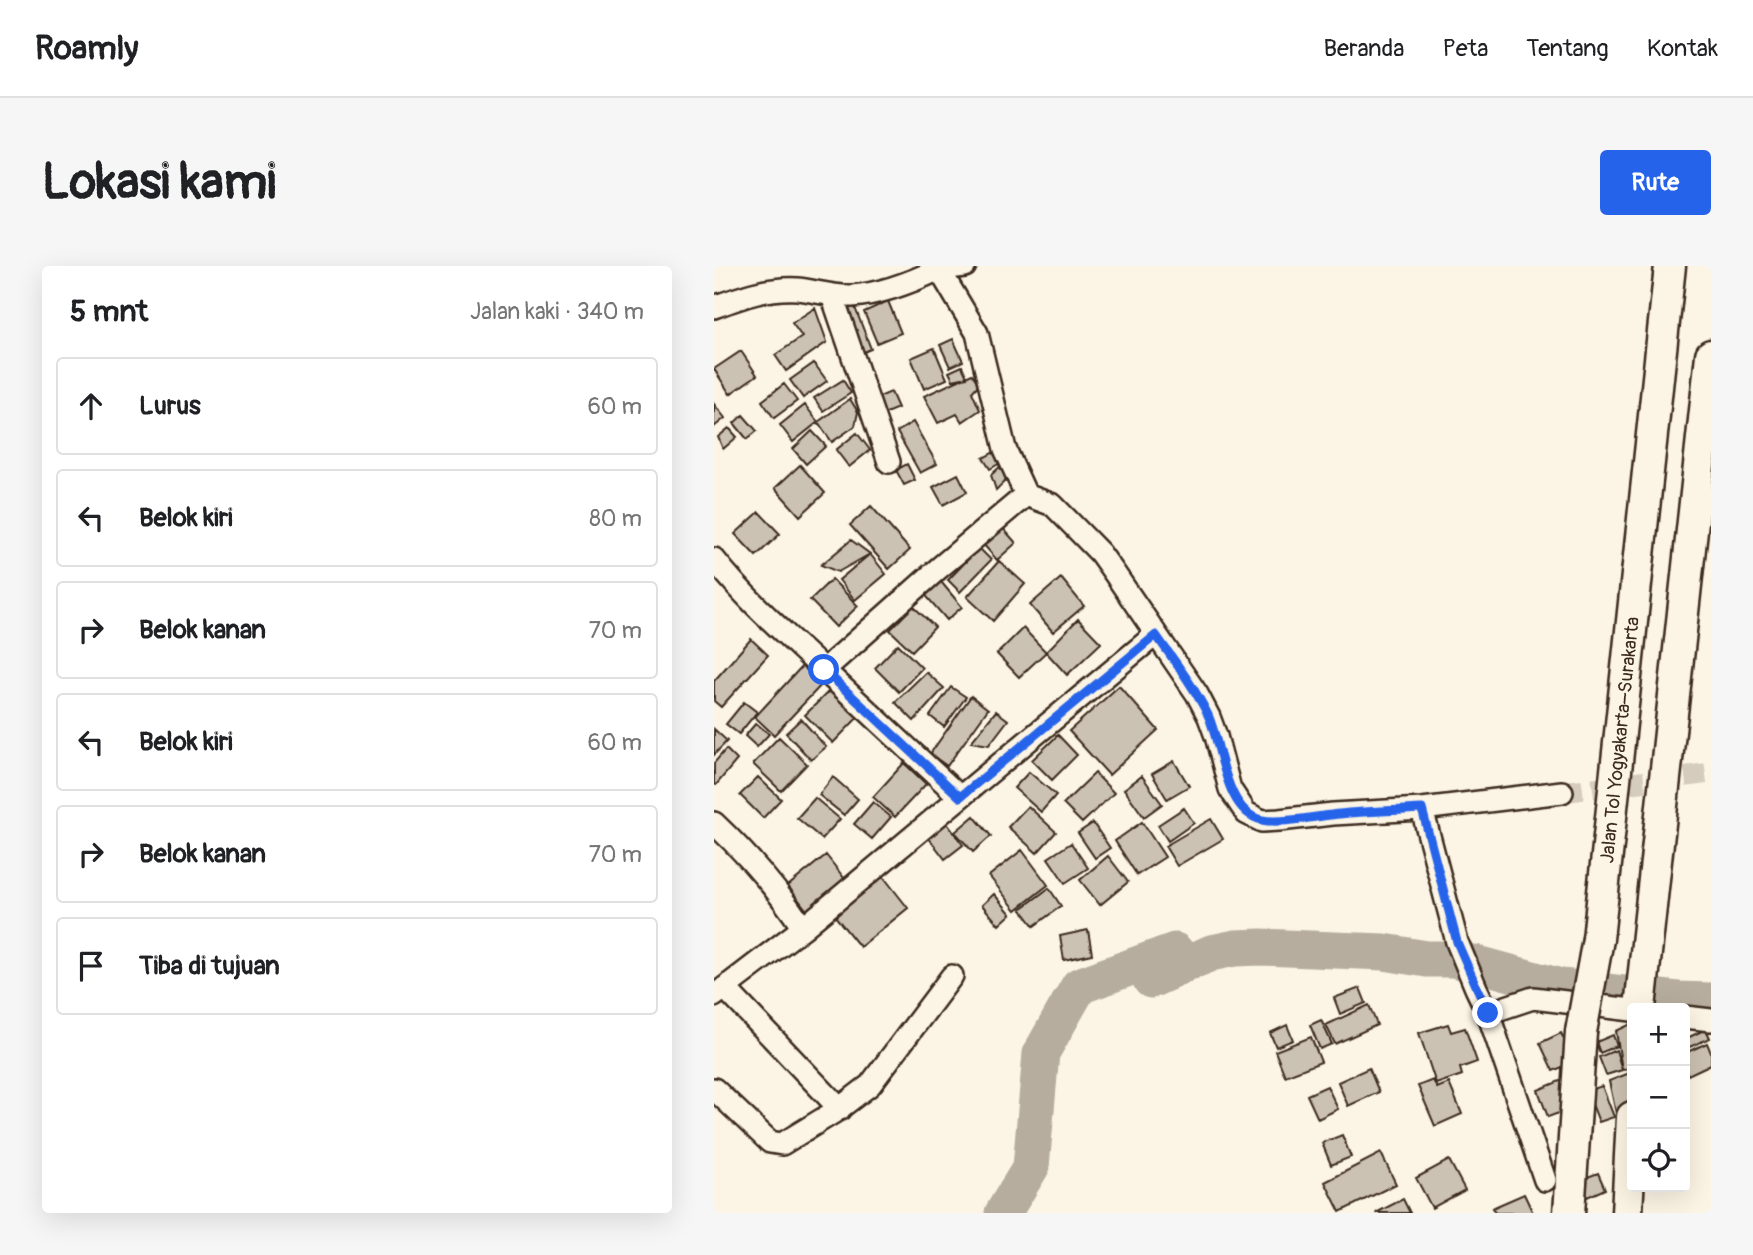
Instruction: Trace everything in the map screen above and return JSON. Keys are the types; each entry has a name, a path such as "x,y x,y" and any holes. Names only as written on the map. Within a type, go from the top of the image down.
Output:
{"highway":[{"name":"Jalan Tol Yogyakarta–Surakarta","path":"1569,1213 1581,1032 1598,939 1671,266"},
{"path":"1641,1003 1711,355"},
{"path":"1627,1213 1631,1129"}],"street":[{"path":"714,307 770,290 796,289 853,296 912,282 938,267 965,266"},
{"path":"938,267 977,333 1005,449 1026,495 1053,505 1100,553 1191,685 1209,717 1230,789 1245,813 1262,821 1279,820 1422,809 1562,792"},
{"path":"832,295 889,463"},
{"path":"824,670 1026,495"},
{"path":"714,559 733,583 786,636 960,797"},
{"path":"840,1109 720,992 803,928 1156,635"},
{"path":"1422,809 1457,942 1488,1013 1545,1180"},
{"path":"714,823 764,874 803,928"},
{"path":"714,1089 770,1142 782,1144 840,1109 870,1085 952,976"},
{"path":"1488,1013 1533,998 1627,1009"},
{"path":"1690,1018 1711,1020"}],"building":[{"path":"888,301 901,333 877,343 864,312"},
{"path":"854,305 871,349 859,354 842,309"},
{"path":"815,308 827,342 786,371 775,355 802,337 792,323"},
{"path":"953,339 963,361 950,367 940,345"},
{"path":"934,348 947,379 924,389 911,358"},
{"path":"741,351 757,375 730,394 714,369"},
{"path":"814,363 827,381 803,398 790,380"},
{"path":"962,366 967,377 953,380 949,372"},
{"path":"972,374 979,384 972,392 980,410 962,422 957,414 938,423 924,396"},
{"path":"843,380 851,393 823,411 814,398"},
{"path":"784,384 797,401 774,418 762,401"},
{"path":"891,392 898,408 879,416 872,400"},
{"path":"850,399 858,412 855,426 832,442 818,422"},
{"path":"714,404 725,418 714,427"},
{"path":"805,405 818,422 793,442 780,425"},
{"path":"743,415 757,431 747,439 734,423"},
{"path":"913,422 937,464 920,473 897,432"},
{"path":"729,428 737,437 723,449 718,437"},
{"path":"812,431 826,446 806,464 793,449"},
{"path":"857,433 870,450 849,467 836,450"},
{"path":"994,452 1000,463 990,469 983,458"},
{"path":"1005,462 1012,474 996,490 991,475"},
{"path":"907,464 915,480 904,485 896,470"},
{"path":"800,465 825,493 800,516 775,488"},
{"path":"958,474 967,492 943,505 933,487"},
{"path":"871,506 910,550 889,569 850,525"},
{"path":"759,512 780,534 756,556 735,534"},
{"path":"1002,527 1016,543 997,560 983,544"},
{"path":"851,540 870,554 838,572 821,565"},
{"path":"979,548 991,560 960,592 948,580"},
{"path":"870,554 886,574 855,600 839,580"},
{"path":"999,561 1025,584 993,621 967,597"},
{"path":"937,577 962,607 947,620 921,590"},
{"path":"1061,578 1084,606 1053,632 1030,605"},
{"path":"832,579 858,606 836,627 810,600"},
{"path":"913,606 935,627 912,651 890,630"},
{"path":"1078,619 1101,643 1067,675 1046,652"},
{"path":"1023,628 1046,652 1019,677 997,654"},
{"path":"751,639 768,655 721,707 714,701 714,681"},
{"path":"898,644 922,668 899,692 875,668"},
{"path":"804,664 824,682 774,735 755,717"},
{"path":"926,672 944,688 914,721 895,702"},
{"path":"1119,686 1158,730 1109,775 1069,731"},
{"path":"833,687 861,714 833,743 805,715"},
{"path":"951,687 966,697 944,727 930,716"},
{"path":"971,696 988,709 947,766 930,754"},
{"path":"744,702 757,712 739,734 726,724"},
{"path":"996,711 1008,720 989,745 971,742"},
{"path":"801,719 826,747 811,760 786,733"},
{"path":"756,723 769,734 757,747 745,736"},
{"path":"714,729 727,741 714,755"},
{"path":"1058,735 1077,755 1052,780 1032,760"},
{"path":"779,737 807,764 781,791 753,764"},
{"path":"726,749 737,760 716,785 714,763"},
{"path":"1174,761 1189,786 1167,799 1152,774"},
{"path":"904,763 926,784 895,817 873,797"},
{"path":"1029,772 1056,795 1041,812 1014,788"},
{"path":"1095,773 1114,793 1082,823 1063,804"},
{"path":"1142,776 1162,804 1144,817 1124,789"},
{"path":"758,777 781,799 763,818 740,795"},
{"path":"833,777 858,799 844,815 819,795"},
{"path":"815,798 840,819 822,839 797,818"},
{"path":"873,802 891,817 872,839 854,824"},
{"path":"1028,806 1056,832 1037,853 1008,827"},
{"path":"1184,808 1194,823 1168,841 1158,825"},
{"path":"974,816 991,836 973,852 955,832"},
{"path":"944,819 963,845 945,859 925,833"},
{"path":"1211,819 1223,839 1177,866 1165,846"},
{"path":"1142,822 1165,857 1137,875 1115,841"},
{"path":"1093,823 1110,848 1095,858 1078,833"},
{"path":"1071,843 1088,868 1065,883 1048,858"},
{"path":"1022,850 1048,885 1016,910 989,876"},
{"path":"826,855 848,883 809,913 788,886"},
{"path":"1108,856 1128,882 1100,905 1080,880"},
{"path":"879,871 908,908 860,947 830,910"},
{"path":"1049,888 1061,906 1034,926 1021,909"},
{"path":"994,894 1011,914 999,925 982,905"},
{"path":"1088,930 1092,954 1064,960 1060,936"},
{"path":"1360,988 1366,1003 1340,1014 1334,998"},
{"path":"1369,1005 1377,1025 1335,1044 1326,1025"},
{"path":"1321,1020 1332,1044 1320,1049 1310,1025"},
{"path":"1448,1024 1451,1032 1465,1028 1477,1062 1460,1068 1462,1075 1436,1084 1419,1033"},
{"path":"1287,1025 1293,1040 1276,1047 1270,1033"},
{"path":"1627,1026 1627,1069 1622,1070 1616,1031"},
{"path":"1706,1029 1710,1038 1690,1047 1690,1037"},
{"path":"1561,1033 1574,1062 1553,1071 1540,1043"},
{"path":"1613,1035 1617,1046 1600,1053 1596,1042"},
{"path":"1311,1037 1321,1062 1285,1076 1275,1051"},
{"path":"1707,1043 1711,1064 1690,1074 1690,1051"},
{"path":"1616,1050 1622,1070 1606,1075 1599,1057"},
{"path":"1369,1068 1379,1092 1348,1106 1338,1082"},
{"path":"1627,1074 1627,1115 1617,1118 1609,1081"},
{"path":"1567,1078 1578,1106 1548,1117 1538,1090"},
{"path":"1433,1080 1437,1088 1449,1083 1462,1114 1435,1126 1418,1086"},
{"path":"1327,1086 1338,1109 1318,1119 1307,1095"},
{"path":"1602,1086 1614,1117 1599,1122 1587,1091"},
{"path":"1342,1135 1351,1157 1331,1165 1322,1143"},
{"path":"1381,1153 1396,1184 1340,1212 1325,1182"},
{"path":"1449,1160 1465,1190 1432,1208 1416,1178"},
{"path":"1598,1173 1605,1189 1585,1198 1577,1181"},
{"path":"1524,1194 1533,1213 1495,1213 1492,1208"},
{"path":"1403,1199 1410,1213 1376,1213"}],"waterway":[{"path":"1151,980 1211,953 1235,948 1261,947 1384,952 1427,959 1453,959 1561,987 1711,1001"},
{"path":"1003,1213 1031,1167 1041,1053 1079,986 1175,951"}],"tunnel":[{"path":"1562,792 1711,773"}],"route":[{"path":"824,670 960,797 1156,635 1191,685 1209,717 1230,789 1245,813 1262,821 1422,809 1457,942 1488,1013"}]}
